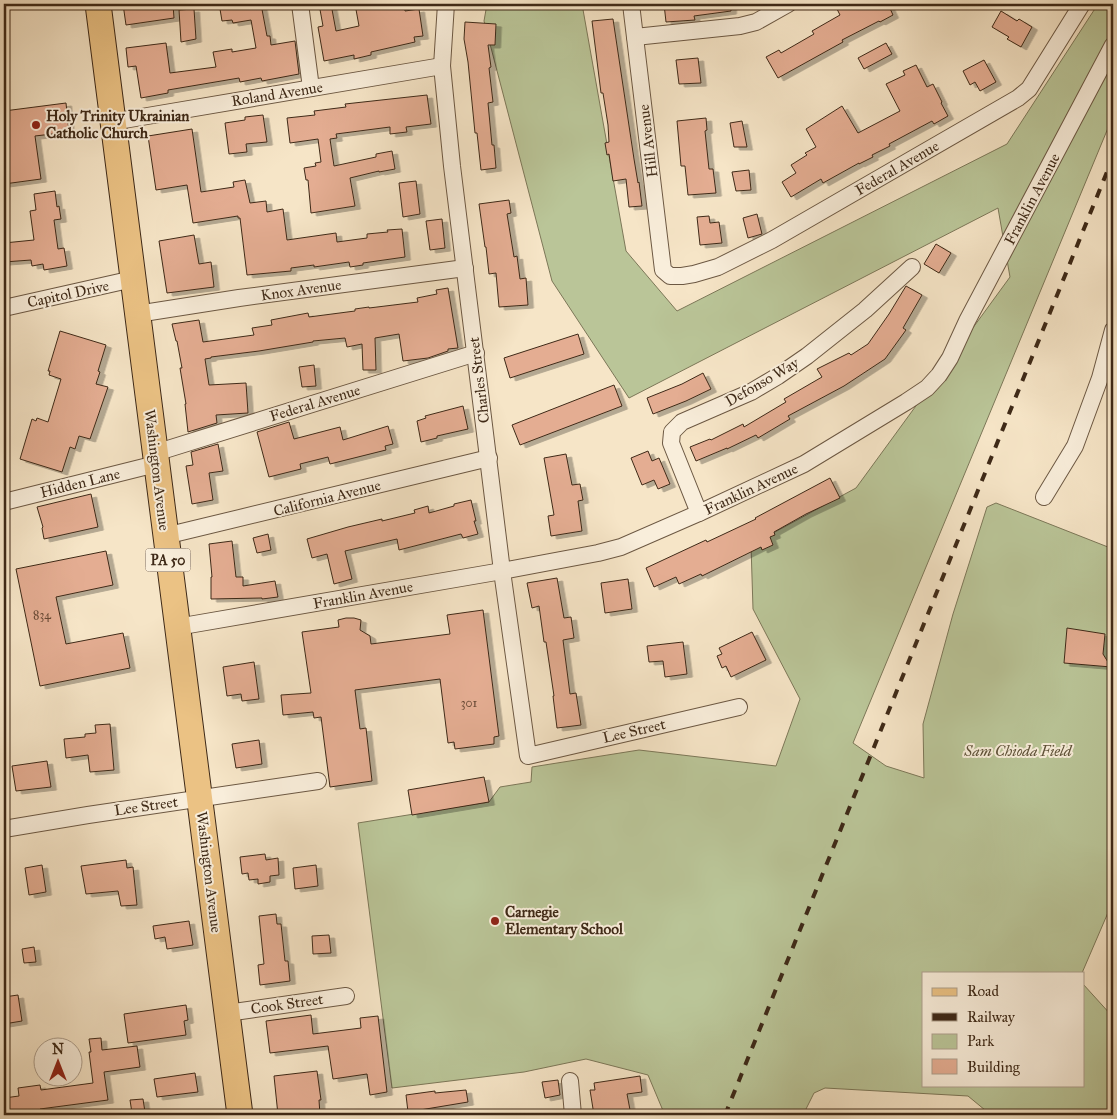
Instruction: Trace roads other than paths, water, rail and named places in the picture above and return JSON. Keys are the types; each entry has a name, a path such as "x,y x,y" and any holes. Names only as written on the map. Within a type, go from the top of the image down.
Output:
{"main road":[{"name":"Washington Avenue","path":"98,4 239,1115"}],"street":[{"path":"300,4 311,88"},
{"name":"Charles Street","path":"446,4 442,66 452,166 502,571 528,756"},
{"name":"Hill Avenue","path":"631,4 663,270 670,276"},
{"path":"635,37 740,26 756,22 788,4"},
{"name":"Federal Avenue","path":"670,276 694,274 718,267 772,240 1018,98 1029,89 1082,4"},
{"name":"Franklin Avenue","path":"177,628 502,571 621,547 804,464 906,402 927,388 939,375 950,358 1113,45"},
{"name":"Roland Avenue","path":"112,122 442,66"},
{"name":"Defonso Way","path":"699,513 671,443 672,432 682,422 751,392 778,376 807,356 865,310 912,267"},
{"name":"Knox Avenue","path":"137,314 239,298 465,268"},
{"name":"Capitol Drive","path":"4,308 132,279"},
{"path":"1044,496 1075,446 1100,378 1113,330"},
{"name":"Federal Avenue","path":"156,458 476,353"},
{"name":"Hidden Lane","path":"4,502 156,458"},
{"name":"California Avenue","path":"165,536 488,458"},
{"name":"Lee Street","path":"528,756 739,707"},
{"name":"Lee Street","path":"4,829 318,781"},
{"name":"Cook Street","path":"227,1013 346,996"},
{"path":"570,1081 573,1115"}],"railway":[{"path":"725,1115 1113,157"}],"place":[{"name":"Holy Trinity Ukrainian Catholic Church","path":"36,125"},
{"name":"Carnegie Elementary School","path":"495,921"}],"park label":[{"name":"Sam Chioda Field","path":"1018,751"}]}
